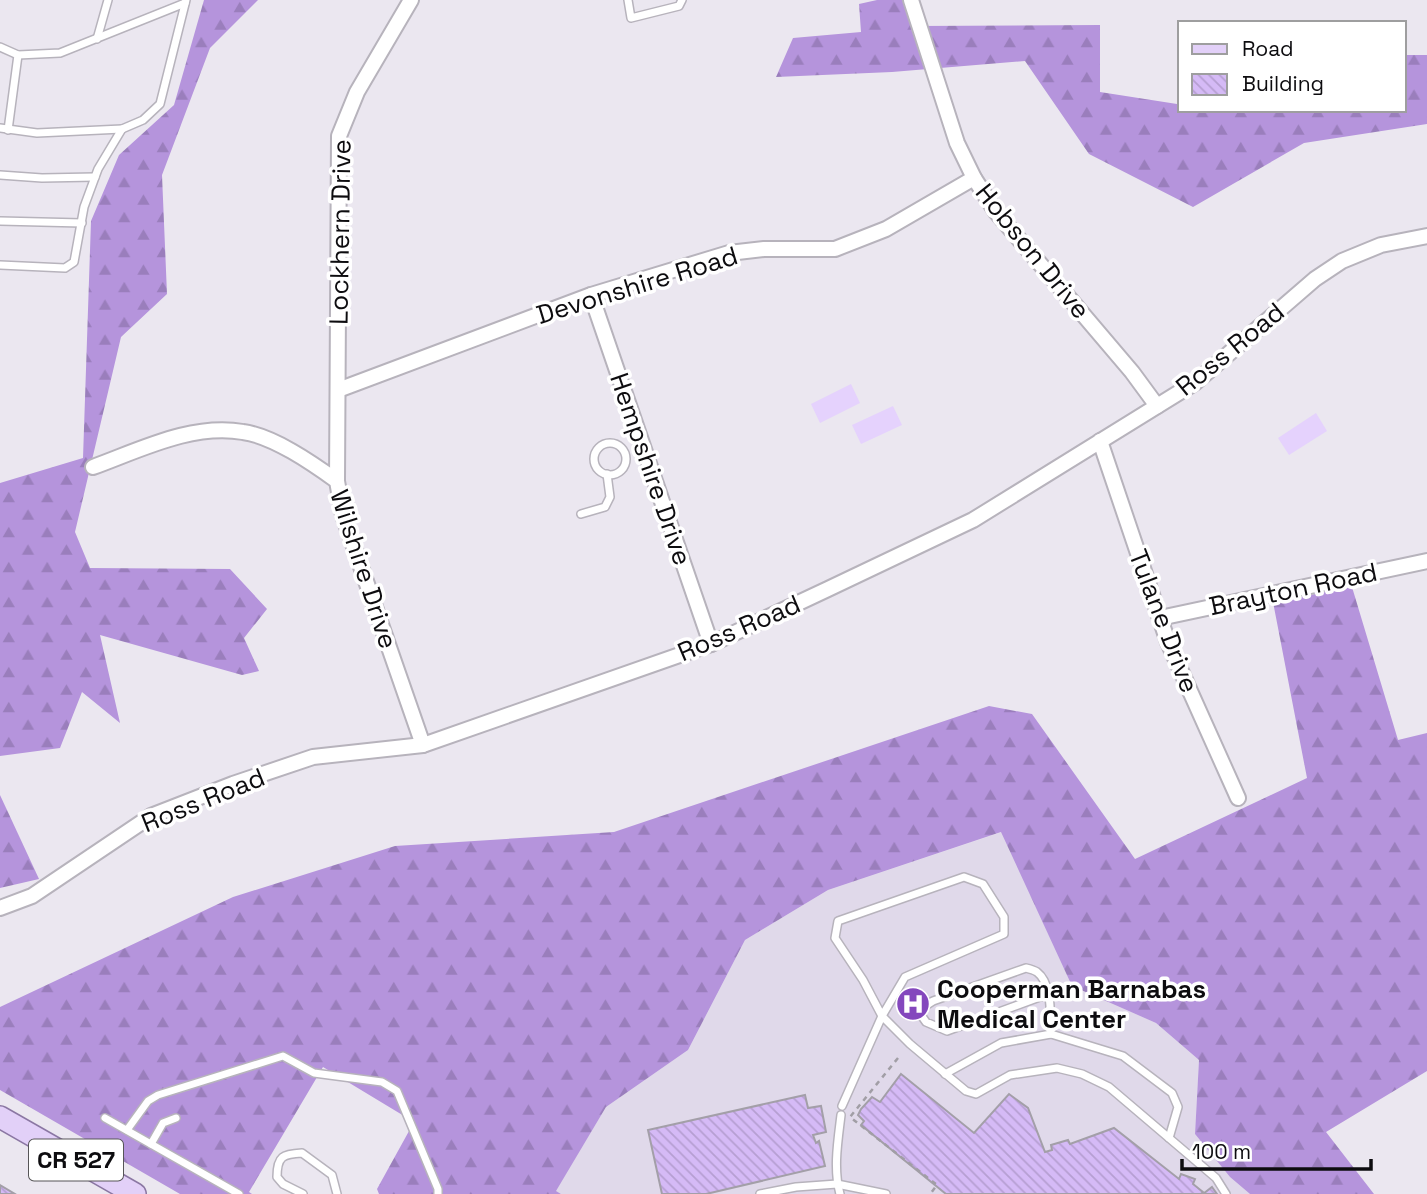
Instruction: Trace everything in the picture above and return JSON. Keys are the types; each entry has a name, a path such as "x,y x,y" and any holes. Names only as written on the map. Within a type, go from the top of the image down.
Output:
{"main road":[{"name":"CR 527","path":"0,1117 135,1194"}],"street":[{"name":"Lockhern Drive","path":"337,481 339,136 357,92 411,0"},
{"name":"Hobson Drive","path":"911,0 957,143 974,178 996,212 1132,372 1157,406"},
{"name":"Devonshire Road","path":"338,390 592,295 729,253 764,249 835,249 886,229 974,178"},
{"name":"Ross Road","path":"0,908 32,896 151,816 313,757 424,745 711,643 973,520 1196,382 1315,279 1342,261 1381,245 1427,236"},
{"name":"Hempshire Drive","path":"592,295 711,643"},
{"name":"Wilshire Drive","path":"93,467 177,437 209,430 233,431 244,432 278,445 337,481 343,515 424,745"},
{"name":"Tulane Drive","path":"1100,441 1168,642 1238,798"},
{"name":"Brayton Road","path":"1160,618 1427,561"}],"lane":[{"path":"97,39 108,0"},
{"path":"628,0 631,18 679,6 682,0"},
{"path":"0,47 18,55 60,53 185,1"},
{"path":"18,55 4,129 37,133 122,129 143,120 160,104 185,1"},
{"path":"0,264 65,268 74,262 84,207 95,177 122,129"},
{"path":"0,174 42,178 95,177"},
{"path":"0,220 82,223"},
{"path":"613,443 624,452 623,467 616,473 607,474 596,466 594,456 599,447 613,443"},
{"path":"624,452 643,445"},
{"path":"581,514 605,507 610,497 607,474"},
{"path":"842,1106 882,1016 905,977 1004,934 1004,917 983,884 964,877 838,920 835,937 882,1016 945,1074 966,1091 976,1094 1010,1075 1057,1068 1082,1073 1109,1087 1216,1178 1226,1194"},
{"path":"1048,994 947,1031 926,1022 922,1015 922,1008 933,1000 1026,968 1038,972 1046,985 1048,994 1051,1034"},
{"path":"945,1074 1001,1043 1051,1034 1123,1056 1172,1093 1178,1107 1169,1138"},
{"path":"127,1130 148,1101 158,1095 283,1056 314,1073 382,1082 397,1091 438,1194"},
{"path":"840,1194 837,1184 841,1115"},
{"path":"105,1118 239,1194"},
{"path":"151,1144 163,1123 176,1118"},
{"path":"303,1194 289,1191 277,1177 277,1164 288,1154 302,1153 332,1175 337,1194"},
{"path":"760,1194 796,1187 837,1184 886,1194"}],"path":[{"path":"898,1058 850,1117 937,1185 931,1193"}],"shaded area":[{"path":"851,384 860,403 820,423 811,404"},
{"path":"893,406 902,425 861,444 852,425"},
{"path":"1316,413 1327,431 1289,455 1278,438"},
{"name":"Cooperman Barnabas Medical Center","path":"1002,832 1072,986 1156,1023 1199,1060 1195,1134 1230,1177 1250,1194 561,1194 555,1191 606,1107 688,1050 745,940 828,890"}],"green space":[{"path":"204,0 258,0 210,48 162,175 167,294 121,337 75,532 90,568 230,569 267,609 244,638 259,671 242,675 100,635 120,723 82,692 60,748 0,756 0,483 83,458 91,221 119,155 174,105"},
{"path":"877,0 908,0 916,26 1100,25 1100,92 1177,104 1178,102 1178,112 1406,112 1406,55 1427,55 1427,124 1304,143 1193,207 1089,154 1025,61 892,72 776,77 793,38 861,32 859,4"},
{"path":"1352,587 1398,740 1427,733 1427,1071 1326,1132 1374,1194 1250,1194 1230,1177 1195,1134 1199,1060 1156,1023 1072,986 1001,832 828,890 745,940 688,1050 606,1107 556,1191 561,1194 379,1194 377,1189 414,1122 323,1067 249,1192 252,1194 180,1194 0,1090 0,1007 233,897 395,846 614,832 989,706 1032,714 1135,859 1307,778 1273,602"},
{"path":"0,795 39,879 0,888"}],"building":[{"name":"Cooperman Barnabas Medical Center","path":"901,1074 974,1133 1009,1094 1028,1108 1045,1152 1052,1150 1051,1145 1068,1140 1070,1144 1114,1128 1179,1179 1181,1174 1195,1179 1193,1184 1203,1192 946,1194 861,1125 864,1121 858,1115 861,1109 872,1097 880,1102"},
{"path":"805,1095 808,1108 821,1106 826,1132 813,1135 816,1143 819,1141 825,1166 706,1194 662,1194 648,1130"},
{"path":"0,1185 15,1194 0,1194"},
{"path":"1212,1187 1217,1194 1203,1194"}],"place":[{"name":"Cooperman Barnabas Medical Center","path":"913,1004"}]}
